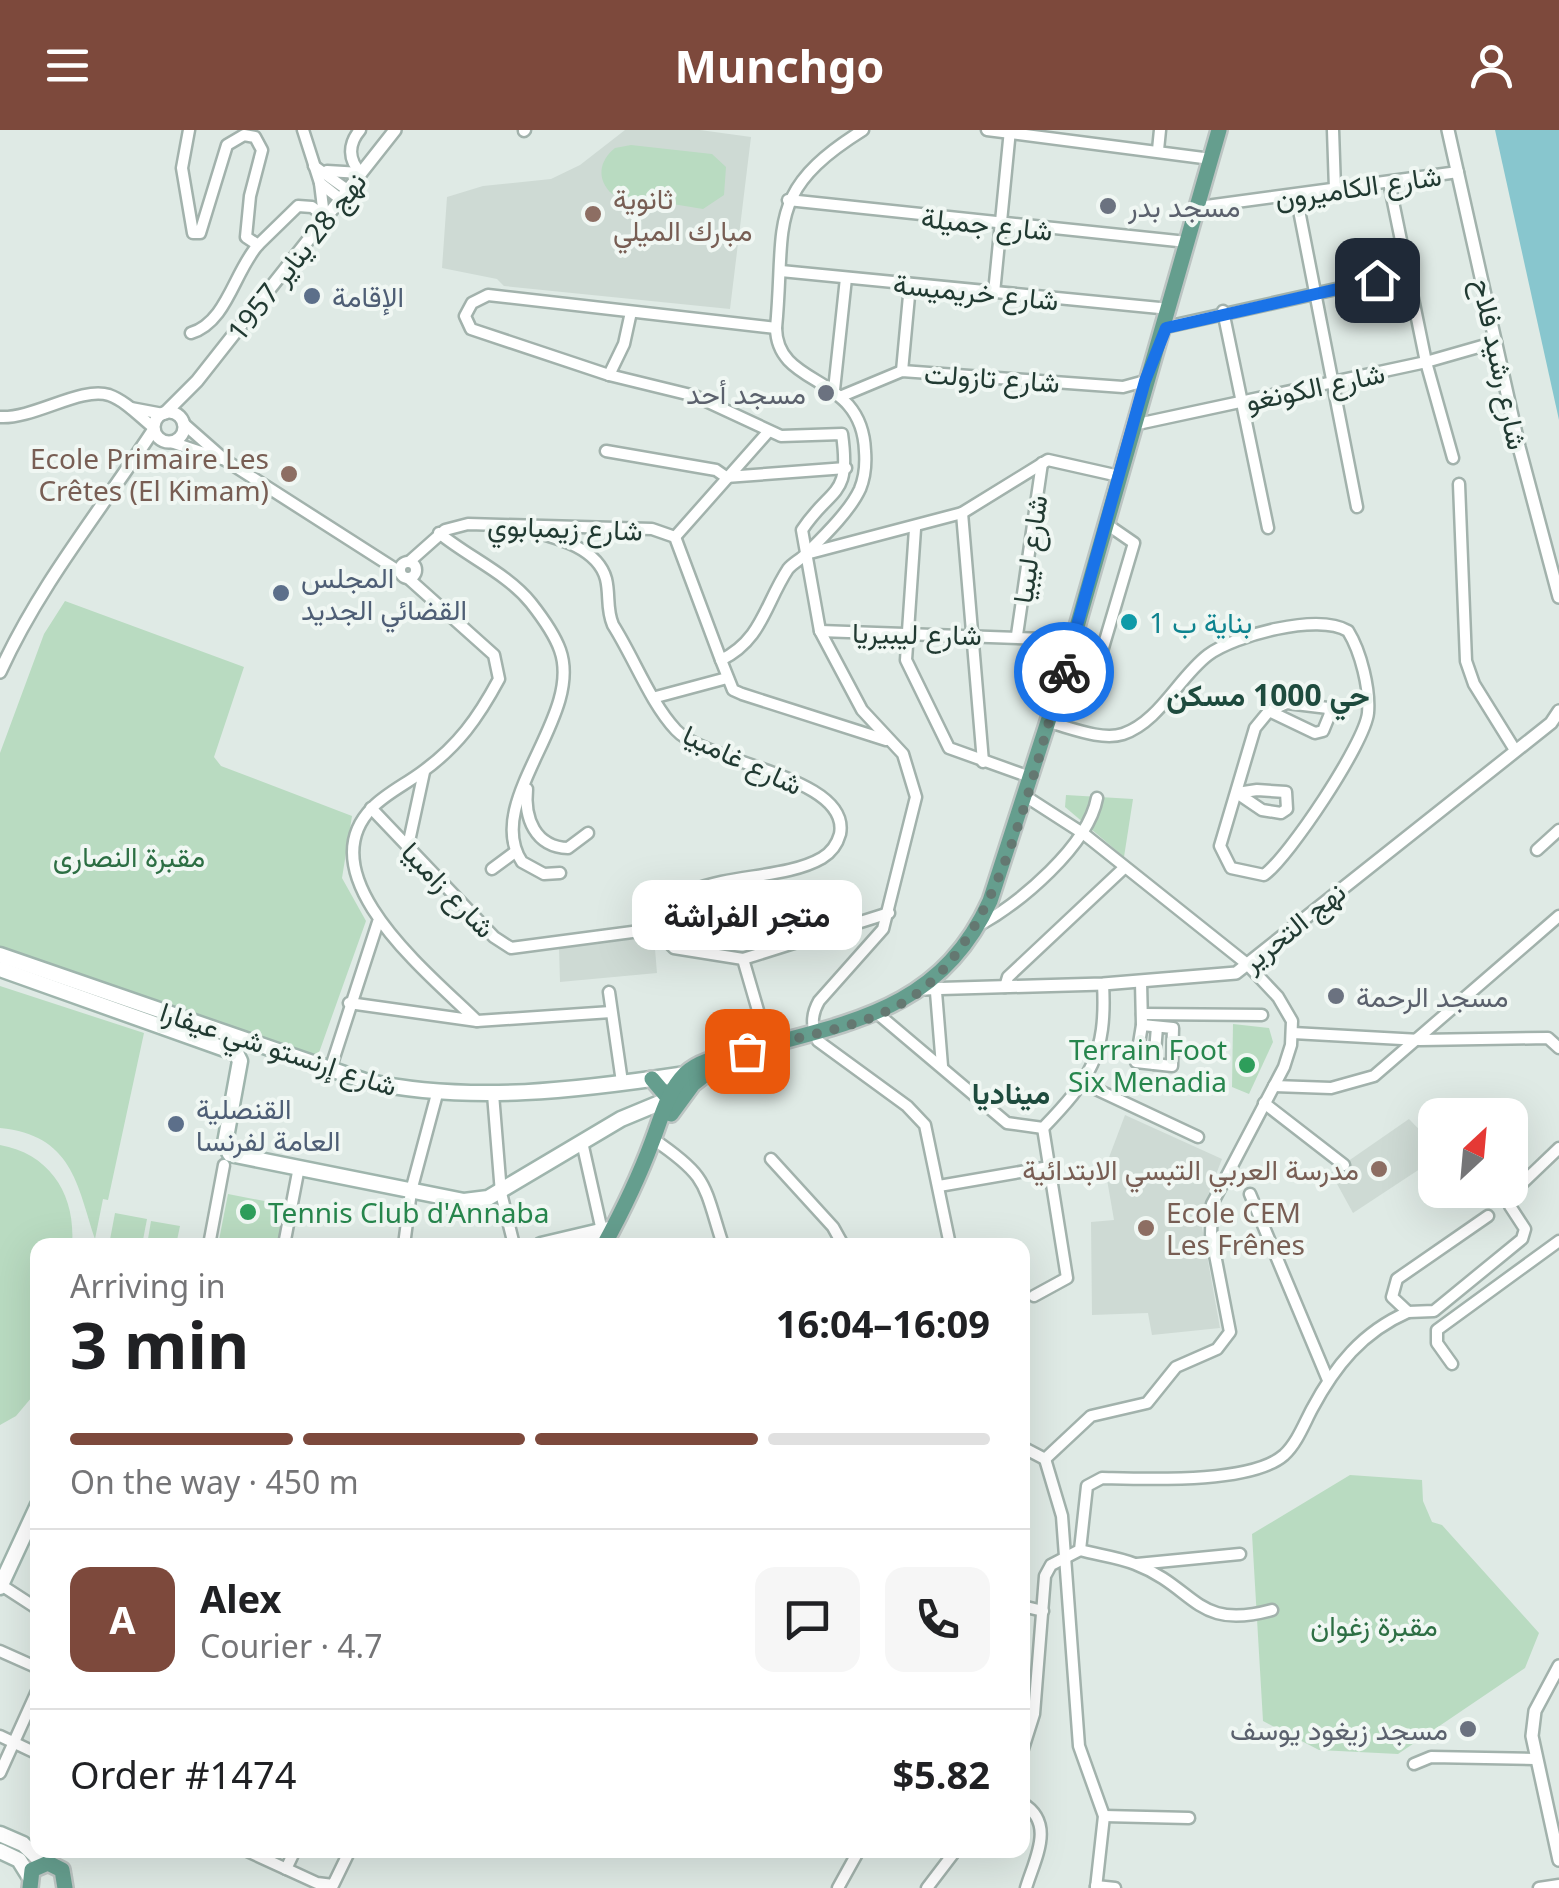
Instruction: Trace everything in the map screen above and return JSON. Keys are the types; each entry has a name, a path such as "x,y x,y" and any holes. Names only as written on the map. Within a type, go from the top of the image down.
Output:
{"main road":[{"path":"225,1158 298,1167 464,1201 501,1193 582,1142 676,1097 712,1068 747,1051 878,1014 929,990 977,927 1024,796 1074,640 1145,381 1166,328 1219,130"},
{"name":"شارع إرنستو شي عيفارا","path":"0,955 38,974 236,1052 240,1061 225,1158"},
{"name":"شارع إرنستو شي عيفارا","path":"0,968 38,974 364,1082 437,1094 493,1094 686,1074"},
{"path":"606,1235 686,1074 720,1056 747,1051"},
{"path":"652,1079 676,1097"},
{"path":"0,1586 30,1522"},
{"path":"0,1834 30,1851"},
{"path":"0,1851 19,1860 29,1882"},
{"path":"37,1858 54,1864 66,1884"},
{"path":"14,1888 29,1882 47,1858"},
{"path":"66,1884 68,1858"}],"street":[{"path":"189,130 182,168 190,200 189,230 194,234 200,233 228,145 244,135 260,143 244,233 258,245"},
{"path":"304,130 320,169 342,194"},
{"path":"360,130 350,150 353,165 361,173"},
{"name":"نهج 28 يناير 1957","path":"164,414 197,382 324,216 396,130"},
{"path":"721,660 759,630 790,566 850,505 866,468 861,422 838,393 787,361 778,349 776,328 788,200 811,170 863,130"},
{"path":"987,130 1211,159"},
{"path":"1158,150 1160,130"},
{"path":"1334,130 1335,189"},
{"name":"شارع رشيد فلاح","path":"1448,130 1542,546 1559,597"},
{"path":"994,293 1010,131"},
{"path":"320,169 324,216"},
{"path":"320,169 361,173"},
{"name":"شارع الكاميرون","path":"1198,208 1458,172"},
{"path":"320,182 342,194"},
{"path":"1388,182 1426,362 1453,458"},
{"path":"1296,195 1357,506"},
{"name":"شارع جميلة","path":"788,200 999,226 1187,242"},
{"path":"191,334 211,326 244,262 295,207 308,205 324,216"},
{"name":"شارع خريميسة","path":"781,270 1171,309"},
{"path":"1166,328 1408,273"},
{"path":"838,393 846,278"},
{"path":"902,371 910,285"},
{"path":"776,328 488,295 467,309 471,329 610,375 695,396 746,416 768,432 781,436 842,434 846,468 834,495 802,530 820,632 846,685 888,740 904,754 916,797 889,913 873,944 818,1001 812,1013 814,1032 818,1041 917,1114 930,1137 949,1238"},
{"path":"610,375 632,312"},
{"path":"1223,312 1268,528"},
{"name":"شارع الكونغو","path":"1132,426 1426,362 1496,342"},
{"name":"شارع تازولت","path":"838,393 902,371 1123,387 1145,381"},
{"name":"نهج 28 يناير 1957","path":"182,422 197,382"},
{"path":"0,417 35,413 98,393 130,408 164,414 182,422 226,460 377,555 409,570 430,598 494,655 500,671 472,728 424,771 371,808 354,854 364,896 378,922 477,1021"},
{"path":"130,408 160,439 226,460"},
{"path":"0,672 20,628 54,572 137,459 164,414"},
{"path":"137,459 182,435 182,422"},
{"path":"674,537 768,432"},
{"path":"606,452 716,470 726,477 846,468"},
{"path":"806,554 915,529 962,513 1042,463 1057,459 1119,476"},
{"name":"شارع ليبيا","path":"1017,635 1042,463"},
{"path":"1459,484 1466,661 1474,684 1516,750"},
{"path":"962,513 982,762"},
{"path":"1064,672 1094,678 1134,542 1106,523"},
{"name":"شارع زيمبابوي","path":"439,533 468,524 629,526 674,537 727,678"},
{"name":"شارع غامبيا","path":"506,524 572,544 598,562 606,576 607,611 683,736 833,804 840,828 834,849 817,861 692,888 667,906 655,929"},
{"path":"915,529 908,670 949,748 1030,777"},
{"path":"409,570 439,533 518,589 560,649 561,682 511,818 515,852 532,869 560,874"},
{"path":"1048,722 1095,734 1122,734 1142,722 1217,650 1278,628 1327,624 1348,631 1359,653 1368,717 1320,804 1276,867 1264,875 1242,873 1224,859 1222,833 1257,722 1268,711 1287,703 1322,705 1330,714 1322,731 1315,734 1268,711"},
{"name":"شارع ليبيريا","path":"820,632 1017,635 1074,640"},
{"path":"656,697 727,678 742,694 888,740"},
{"name":"نهج التحرير","path":"929,990 1216,978 1236,973 1557,716"},
{"path":"408,846 424,771"},
{"path":"527,783 530,824 545,842 568,848 588,833"},
{"path":"1024,796 1084,834 1247,964 1286,1010 1293,1033 1274,1086 1218,1188 1210,1218 1230,1317 1227,1339 1217,1349 1176,1367 1147,1403 1104,1410 1076,1425 1045,1459"},
{"path":"977,927 1006,911 1084,834 1097,798"},
{"name":"شارع زامبيا","path":"371,808 494,937 511,948 655,929"},
{"path":"1537,850 1559,830"},
{"path":"492,869 515,852"},
{"path":"1006,987 1008,977 1124,868"},
{"path":"655,929 674,948 743,959 889,913"},
{"path":"1274,1086 1330,1088 1362,1082 1420,1040 1559,916"},
{"path":"330,1070 378,922"},
{"path":"743,959 768,1044"},
{"path":"1141,982 1142,1020 1136,1062 1172,1066 1173,1028 1157,1027 1142,1020"},
{"path":"1043,1128 1085,1084 1104,1032 1103,984"},
{"path":"929,990 942,1066"},
{"path":"609,992 622,1082"},
{"path":"349,1003 477,1021 611,1012"},
{"path":"878,1014 1006,1123 1043,1128"},
{"path":"1142,1020 1262,1015"},
{"path":"1154,1064 1157,1027"},
{"path":"1293,1033 1420,1040 1548,1038 1559,1048"},
{"path":"1085,1084 1198,1137"},
{"path":"405,1238 411,1191 437,1094"},
{"path":"493,1094 501,1193 512,1238"},
{"path":"1264,1103 1344,1165"},
{"path":"1034,1296 1067,1278 1043,1128"},
{"path":"653,1139 694,1167 720,1238"},
{"path":"582,1142 606,1235"},
{"path":"1030,1727 1046,1572 1055,1562 1067,1560 1080,1550 1084,1494 1094,1480 1263,1466 1292,1446 1328,1380 1382,1324 1408,1312 1434,1311 1500,1260 1525,1232 1510,1206 1512,1193 1559,1148"},
{"path":"210,1238 225,1158"},
{"path":"772,1159 839,1238"},
{"path":"285,1238 298,1167"},
{"path":"939,1186 1049,1168"},
{"path":"1250,1194 1328,1380"},
{"path":"1408,1312 1392,1297 1397,1279 1488,1216"},
{"path":"1452,1364 1437,1343 1437,1330 1559,1241"},
{"path":"1500,1260 1524,1266"},
{"path":"1030,1451 1045,1459 1062,1516 1073,1708 1080,1746 1104,1816 1096,1887 1116,1888"},
{"path":"1030,1456 1045,1459"},
{"path":"1080,1550 1136,1564 1220,1616 1237,1619 1272,1610"},
{"path":"1136,1564 1240,1554"},
{"path":"0,1586 30,1603"},
{"path":"1030,1608 1043,1611"},
{"path":"0,1651 30,1664"},
{"path":"1559,1666 1534,1716 1535,1759 1559,1860"},
{"path":"0,1773 30,1707"},
{"path":"0,1736 30,1750"},
{"path":"1414,1764 1431,1757 1535,1759"},
{"path":"1026,1888 1042,1825 1036,1811 1030,1808"},
{"path":"1104,1816 1189,1818"},
{"path":"262,1858 333,1885 346,1858"},
{"path":"286,1869 291,1858"},
{"path":"838,1888 855,1858"},
{"path":"928,1888 950,1858"},
{"path":"1539,1888 1559,1885"}],"shaded area":[{"name":"ثانوية مبارك الميلي","path":"625,130 700,130 751,137 730,309 504,286 497,279 442,268 447,197 483,186 551,179 580,165"},
{"path":"654,937 657,973 560,982 559,947"},
{"name":"Ecole CEM Les Frênes","path":"1125,1115 1222,1159 1200,1216 1220,1328 1152,1335 1148,1313 1092,1315 1091,1222 1114,1220 1105,1168"},
{"name":"مدرسة العربي التبسي الابتدائية","path":"1409,1119 1418,1128 1418,1170 1353,1213 1331,1173"}],"green space":[{"path":"631,145 712,154 726,167 724,195 703,209 612,194 603,182 603,164 615,148"},
{"name":"مقبرة النصارى","path":"65,601 244,667 214,757 221,766 352,816 342,878 366,921 316,1061 0,948 0,753 44,634"},
{"path":"1066,795 1133,799 1124,857 1065,807"},
{"path":"0,986 144,1033 108,1200 103,1199 95,1238 76,1182 57,1152 24,1133 0,1128"},
{"name":"Terrain Foot Six Menadia","path":"1233,1024 1269,1028 1273,1042 1249,1094 1232,1087"},
{"path":"0,1145 33,1158 57,1180 70,1210 72,1238 30,1238 30,1399 16,1416 0,1425"},
{"path":"228,1194 285,1205 278,1238 219,1238"},
{"path":"115,1213 147,1219 143,1238 110,1238"},
{"path":"151,1221 180,1226 177,1238 148,1238"},
{"name":"مقبرة زغوان","path":"1350,1475 1422,1480 1423,1501 1432,1522 1442,1525 1539,1633 1525,1668 1398,1754 1319,1750 1263,1721 1252,1534"}],"water":[{"path":"1495,130 1559,130 1559,420"}],"way so far":[{"path":"747,1051 858,1021 898,1005 922,989 959,952 990,901 1064,672"}],"place":[{"name":"مسجد بدر","path":"1108,206"},
{"name":"ثانوية مبارك الميلي","path":"593,214"},
{"name":"الإقامة","path":"312,296"},
{"name":"مسجد أحد","path":"826,393"},
{"name":"Ecole Primaire Les Crêtes (El Kimam)","path":"289,474"},
{"name":"المجلس القضائي الجديد","path":"281,593"},
{"name":"بناية ب 1","path":"1129,622"},
{"name":"مسجد الرحمة","path":"1336,996"},
{"name":"متجر الفراشة","path":"747,1051"},
{"name":"Terrain Foot Six Menadia","path":"1247,1065"},
{"name":"القنصلية العامة لفرنسا","path":"176,1124"},
{"name":"مدرسة العربي التبسي الابتدائية","path":"1379,1169"},
{"name":"Tennis Club d'Annaba","path":"248,1212"},
{"name":"Ecole CEM Les Frênes","path":"1146,1228"},
{"name":"مسجد زيغود يوسف","path":"1468,1729"}],"district":[{"name":"حي 1000 مسكن","path":"1268,694"},
{"name":"ميناديا","path":"1011,1092"}],"route":[{"path":"1064,672 1145,381 1166,328 1377,280"}]}
